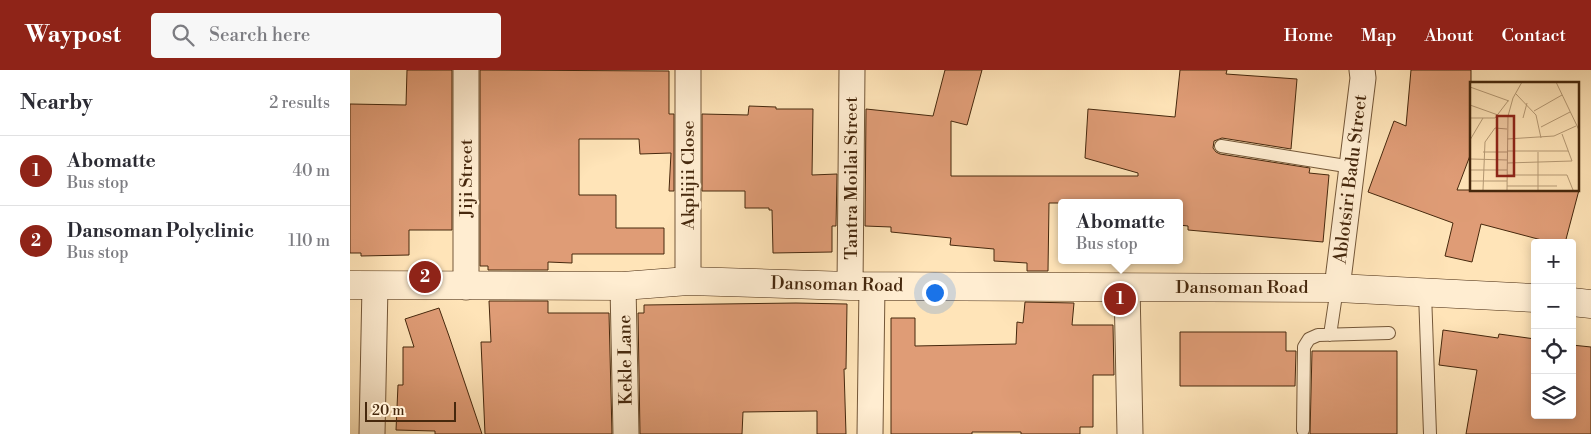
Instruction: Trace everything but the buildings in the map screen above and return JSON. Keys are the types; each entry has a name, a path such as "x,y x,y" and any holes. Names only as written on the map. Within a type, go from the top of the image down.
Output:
{"main road":[{"name":"Dansoman Road","path":"362,285 466,287 623,286 688,280 861,286 1337,288 1531,298"},
{"path":"1576,302 1591,304"}],"street":[{"name":"Jiji Street","path":"466,70 466,287"},
{"name":"Akplijii Close","path":"688,70 688,280"},
{"name":"Tantra Moilai Street","path":"852,70 861,286 870,434"},
{"name":"Ablotsiri Badu Street","path":"1337,288 1363,78 1362,70"},
{"path":"362,285 372,434"},
{"name":"Kekle Lane","path":"623,286 626,434"},
{"path":"1127,287 1130,434"}],"lane":[{"path":"1221,146 1352,166"},
{"path":"1330,335 1337,288"},
{"path":"1425,293 1430,434"},
{"path":"1303,430 1304,347 1309,339 1318,335 1389,333"}],"place":[{"name":"Dansoman Polyclinic","path":"425,277"},
{"name":"Abomatte","path":"1120,299"}]}
